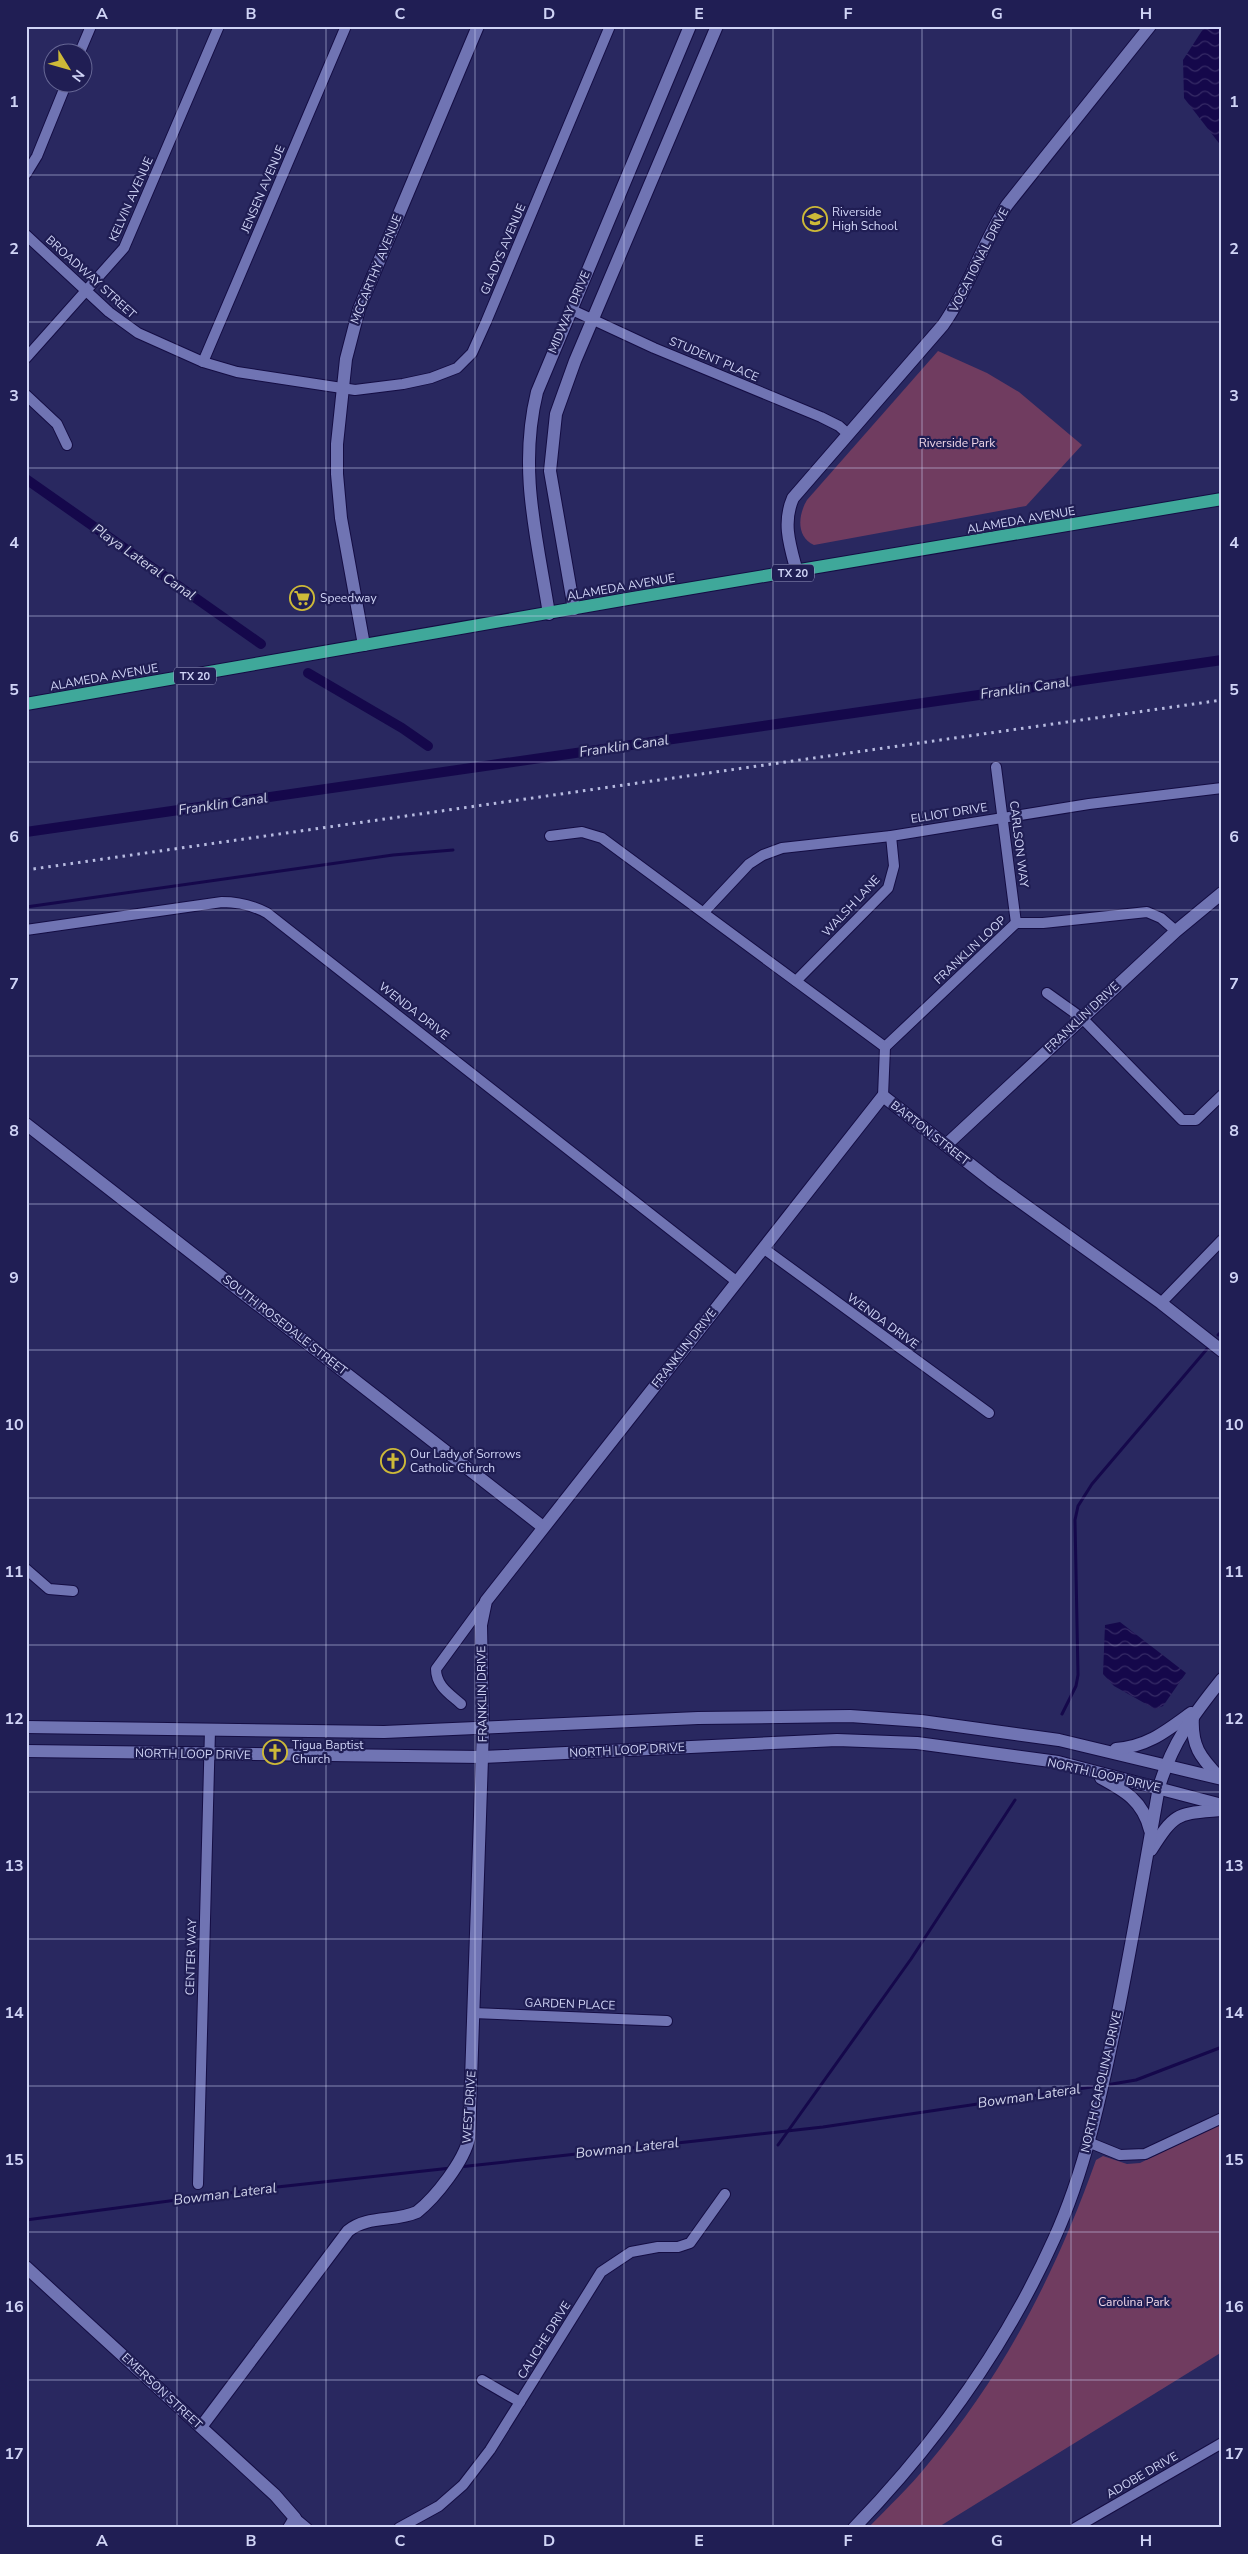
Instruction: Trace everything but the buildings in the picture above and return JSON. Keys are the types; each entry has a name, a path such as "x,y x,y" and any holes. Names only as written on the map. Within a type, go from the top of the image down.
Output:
{"main road":[{"name":"MCCARTHY AVENUE","path":"364,645 341,518 337,474 337,444 346,359 358,309 478,26"},
{"name":"MIDWAY DRIVE","path":"549,614 532,510 528,444 537,392 570,309 690,26"},
{"name":"MIDWAY DRIVE","path":"574,609 551,480 551,452 559,406 717,26"},
{"name":"VOCATIONAL DRIVE","path":"797,572 787,530 788,510 797,493 943,326 958,302 996,222 1006,206 1150,26"},
{"name":"ALAMEDA AVENUE","path":"26,704 1222,499"},
{"name":"FRANKLIN DRIVE","path":"946,1145 1176,931 1222,894"},
{"name":"FRANKLIN DRIVE","path":"482,1757 481,1625 486,1601 543,1526 883,1096"},
{"name":"BARTON STREET","path":"883,1096 1066,1236 1161,1303 1222,1351"},
{"name":"SOUTH ROSEDALE STREET","path":"26,1124 543,1526"},
{"name":"NORTH CAROLINA DRIVE","path":"854,2528 891,2490 938,2433 978,2379 1054,2240 1098,2108 1159,1788 1166,1764 1180,1735 1222,1679"},
{"path":"1102,1750 1130,1748 1156,1739 1201,1706"},
{"name":"NORTH LOOP DRIVE","path":"26,1727 384,1732 708,1718 850,1716 921,1721 1059,1740 1166,1764 1221,1779"},
{"path":"1193,1716 1192,1732 1196,1748 1221,1779"},
{"path":"917,1744 921,1721"},
{"name":"NORTH LOOP DRIVE","path":"26,1751 209,1755 482,1757 837,1740 917,1744 1058,1762 1222,1805"},
{"name":"WEST DRIVE","path":"201,2427 348,2231 362,2222 417,2212 460,2161 469,2138 482,1757"},
{"path":"1086,1769 1126,1792 1139,1803 1147,1817 1151,1832"},
{"path":"1147,1856 1168,1824 1175,1818 1184,1814 1222,1810"},
{"name":"EMERSON STREET","path":"26,2267 275,2495 292,2523"}],"street":[{"path":"84,42 90,26"},
{"name":"KELVIN AVENUE","path":"26,358 115,260 128,240 219,26"},
{"name":"JENSEN AVENUE","path":"203,362 346,26"},
{"name":"GLADYS AVENUE","path":"343,389 368,390 431,378 457,368 472,353 610,26"},
{"path":"26,174 37,156 64,92"},
{"name":"BROADWAY STREET","path":"26,236 120,321 138,333 203,362 237,372 343,389"},
{"name":"STUDENT PLACE","path":"570,309 654,348 822,418 839,426 848,434"},
{"path":"26,395 57,424 67,446"},
{"name":"CARLSON WAY","path":"996,767 1016,923"},
{"name":"ELLIOT DRIVE","path":"704,912 749,864 773,850 891,836 1003,817 1222,788"},
{"path":"550,836 582,832 602,838 885,1047"},
{"name":"WALSH LANE","path":"796,981 888,888 894,866 891,836"},
{"name":"WENDA DRIVE","path":"26,930 222,902 235,902 256,907 267,913 515,1105 736,1281"},
{"name":"FRANKLIN LOOP","path":"885,1047 1016,923 1043,923 1147,912 1161,918 1176,931"},
{"path":"1047,994 1082,1018 1182,1120 1196,1120 1222,1095"},
{"name":"BARTON STREET","path":"883,1096 885,1047"},
{"path":"1161,1303 1222,1240"},
{"name":"WENDA DRIVE","path":"763,1248 989,1414"},
{"path":"26,1569 49,1589 73,1591"},
{"name":"FRANKLIN DRIVE","path":"462,1704 441,1686 437,1680 436,1669 486,1601"},
{"name":"CENTER WAY","path":"198,2184 210,1730"},
{"name":"GARDEN PLACE","path":"473,2013 667,2021"},
{"path":"1088,2142 1120,2154 1145,2154 1222,2118"},
{"name":"CALICHE DRIVE","path":"400,2527 439,2506 456,2494 490,2450 601,2272 631,2252 658,2246 678,2247 690,2243 725,2194"},
{"path":"482,2380 520,2402"},
{"name":"ADOBE DRIVE","path":"1075,2528 1222,2443"},
{"path":"292,2523 307,2528"}],"green space":[{"name":"Riverside Park","path":"938,351 987,373 1019,392 1082,445 1026,506 814,545 804,537 800,525 802,512 807,500"},
{"name":"Carolina Park","path":"1222,2123 1222,2352 937,2528 868,2528 914,2481 956,2429 1004,2357 1046,2281 1064,2242 1096,2160 1103,2156 1127,2164 1140,2163"}],"water":[{"path":"1205,26 1222,26 1222,147 1184,98 1183,60"},
{"path":"1120,1622 1186,1673 1163,1706 1155,1709 1114,1686 1103,1674 1105,1625"}],"waterway":[{"name":"Playa Lateral Canal","path":"26,479 261,644"},
{"name":"Franklin Canal","path":"26,832 1222,660"},
{"name":"Playa Lateral Canal","path":"308,673 402,728 428,746"},
{"path":"26,907 393,855 453,850"},
{"path":"1218,1335 1222,1331"},
{"path":"1062,1714 1076,1686 1078,1675 1075,1520 1078,1506 1092,1484 1207,1349"},
{"path":"778,2145 911,1959 1015,1800"},
{"name":"Bowman Lateral","path":"1106,2085 1136,2080 1222,2047"},
{"name":"Bowman Lateral","path":"459,2167 823,2127 1098,2086"},
{"name":"Bowman Lateral","path":"26,2220 268,2188 451,2168"}],"railway":[{"path":"26,870 1222,700"}],"place":[{"name":"Riverside High School","path":"815,219"},
{"name":"Speedway","path":"302,598"},
{"name":"Our Lady of Sorrows Catholic Church","path":"393,1461"},
{"name":"Tigua Baptist Church","path":"275,1752"}]}
